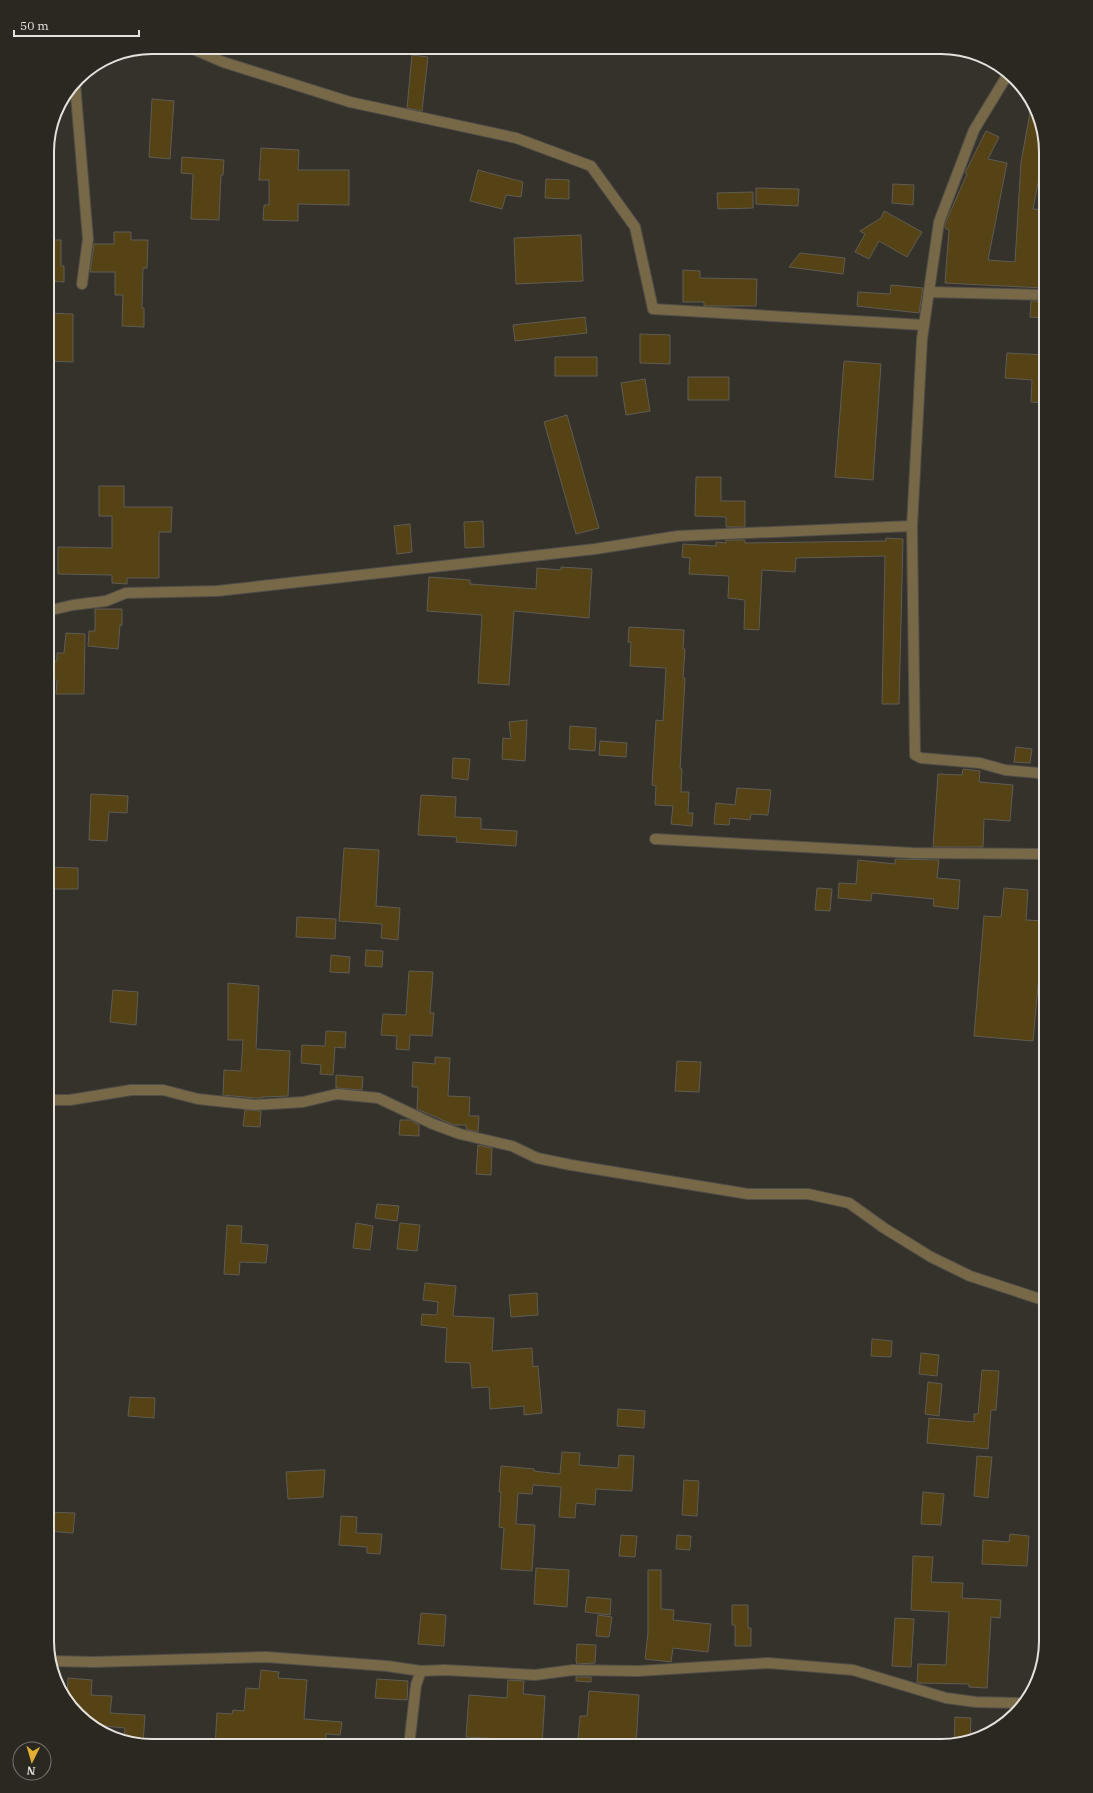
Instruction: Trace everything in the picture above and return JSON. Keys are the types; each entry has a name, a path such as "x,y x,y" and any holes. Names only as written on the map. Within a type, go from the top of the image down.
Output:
{"street":[{"path":"204,54 223,62 350,102 516,138 591,166 635,227 654,309 924,325"},
{"path":"1005,78 974,130 939,222 924,325 912,526 915,754 922,758 980,763 1005,770 1039,773"},
{"path":"76,91 88,239 82,284"},
{"path":"929,292 1039,295"},
{"path":"54,609 73,605 106,601 126,594 217,591 344,578 478,561 596,549 678,536 912,526"},
{"path":"654,839 913,853 1039,854"},
{"path":"54,1100 70,1100 131,1090 162,1090 198,1099 255,1105 303,1102 337,1094 378,1098 433,1124 460,1134 512,1146 537,1158 748,1194 808,1194 849,1203 884,1228 931,1257 970,1276 1039,1299"},
{"path":"56,1662 266,1657 387,1666 420,1671 445,1670 535,1675 573,1670 638,1671 768,1663 853,1670 946,1698 976,1702 1016,1703"},
{"path":"410,1739 416,1685 420,1671"}],"building":[{"path":"412,55 428,57 422,111 407,108"},
{"path":"152,99 174,101 170,159 149,157"},
{"path":"1030,112 1036,127 1039,152 1039,178 1033,209 1039,209 1039,288 945,283 949,230 945,228 945,224 967,174 965,173 986,131 999,137 988,159 1007,163 988,260 1015,262 1021,162"},
{"path":"261,148 299,150 298,170 349,170 349,205 298,204 298,221 263,220 264,205 269,205 269,180 259,180"},
{"path":"182,157 224,160 223,175 221,175 219,220 191,219 193,174 181,173"},
{"path":"478,170 523,182 521,197 506,195 502,209 470,201"},
{"path":"546,179 569,180 569,199 545,198"},
{"path":"893,184 914,185 913,205 892,203"},
{"path":"756,188 799,189 798,206 756,204"},
{"path":"753,192 753,208 718,209 717,193"},
{"path":"884,211 922,232 907,257 879,241 869,259 855,252 865,234 860,231 881,218"},
{"path":"114,232 131,232 131,240 148,240 147,268 143,268 142,308 144,308 144,327 122,326 123,295 115,295 115,272 90,272 94,244 114,244"},
{"path":"581,235 583,281 516,284 514,238"},
{"path":"54,240 61,240 61,266 64,266 64,282 54,281"},
{"path":"800,253 845,258 843,274 789,267"},
{"path":"683,270 700,271 700,278 757,279 756,306 704,306 704,302 683,302"},
{"path":"891,285 923,288 919,313 857,306 858,292 890,294"},
{"path":"1031,301 1039,301 1039,318 1030,317"},
{"path":"54,313 73,314 73,362 54,361"},
{"path":"585,317 587,333 515,341 513,325"},
{"path":"640,334 670,335 670,364 640,363"},
{"path":"1007,353 1039,355 1039,403 1031,402 1032,380 1005,378"},
{"path":"555,357 597,357 597,376 555,376"},
{"path":"844,361 881,364 873,480 835,477"},
{"path":"688,377 729,377 729,400 688,400"},
{"path":"645,379 650,411 626,415 621,383"},
{"path":"567,415 599,528 576,534 544,422"},
{"path":"696,477 721,477 721,501 745,501 745,527 726,527 726,517 695,516"},
{"path":"99,486 124,486 124,507 172,507 171,532 159,532 159,578 127,578 127,584 112,583 112,575 58,574 58,547 112,548 112,516 99,516"},
{"path":"483,521 484,547 465,548 464,522"},
{"path":"410,524 412,552 397,554 394,526"},
{"path":"886,538 903,539 899,704 882,704 885,556 796,558 795,572 762,570 759,630 744,629 745,600 728,598 729,576 689,574 690,558 682,557 683,544 716,546 716,542 726,543 726,540 745,540 745,543 886,541"},
{"path":"561,567 592,569 589,618 514,611 509,685 478,683 482,615 427,611 429,577 470,580 470,584 536,589 537,568 561,570"},
{"path":"95,609 122,609 122,625 120,625 118,649 88,646 89,631 95,631"},
{"path":"629,627 684,630 683,649 685,649 683,678 685,678 680,769 682,769 681,792 689,792 688,813 693,813 692,826 671,824 673,806 655,805 656,786 652,785 656,720 663,721 666,668 630,666 631,642 628,642"},
{"path":"66,633 85,634 84,694 56,694 57,680 54,680 54,661 57,661 57,653 64,653"},
{"path":"527,720 525,761 502,759 503,738 511,739 509,722"},
{"path":"570,726 596,728 595,751 569,749"},
{"path":"600,741 627,743 626,757 599,755"},
{"path":"1016,747 1032,749 1030,763 1014,762"},
{"path":"453,758 470,759 468,780 452,778"},
{"path":"963,769 980,771 979,782 1013,785 1010,821 984,819 983,847 933,847 938,774 962,775"},
{"path":"737,788 771,790 768,815 751,814 750,820 730,818 729,825 714,824 716,803 735,805"},
{"path":"91,794 128,796 127,813 109,812 107,841 89,840"},
{"path":"421,795 456,797 455,817 481,818 481,829 517,831 516,846 456,842 457,837 418,835"},
{"path":"344,848 379,850 376,906 400,908 398,940 381,938 382,924 339,921"},
{"path":"895,859 939,860 937,878 960,880 958,909 933,906 934,899 872,893 871,901 838,898 839,883 856,884 858,860 895,864"},
{"path":"54,867 78,868 78,889 54,889"},
{"path":"817,888 832,889 830,911 815,910"},
{"path":"1004,888 1028,890 1026,920 1039,921 1039,974 1033,1041 974,1036 984,916 1001,917"},
{"path":"297,917 336,919 335,939 296,937"},
{"path":"366,950 383,951 382,967 365,966"},
{"path":"331,955 350,957 349,973 330,972"},
{"path":"409,971 433,972 430,1013 434,1013 432,1036 410,1035 409,1050 396,1049 397,1036 381,1035 383,1014 406,1015"},
{"path":"228,983 259,986 256,1049 290,1051 288,1096 255,1098 223,1095 224,1070 241,1071 243,1040 228,1040"},
{"path":"113,990 138,992 136,1025 110,1022"},
{"path":"326,1031 346,1032 345,1048 335,1047 333,1075 320,1074 321,1065 301,1063 302,1045 325,1046"},
{"path":"435,1057 450,1058 448,1096 470,1097 469,1116 479,1116 478,1132 466,1129 466,1125 454,1125 417,1109 418,1087 412,1087 413,1062 435,1064"},
{"path":"677,1061 701,1062 699,1092 675,1091"},
{"path":"336,1075 363,1077 362,1090 336,1088"},
{"path":"245,1110 261,1111 260,1127 243,1126"},
{"path":"400,1120 410,1120 419,1125 419,1136 399,1135"},
{"path":"478,1145 492,1148 491,1175 476,1174"},
{"path":"377,1204 399,1206 397,1221 375,1218"},
{"path":"356,1223 373,1226 370,1250 353,1248"},
{"path":"400,1223 420,1225 417,1251 397,1249"},
{"path":"227,1225 242,1226 241,1243 268,1245 266,1263 240,1262 239,1275 224,1274"},
{"path":"425,1283 456,1286 453,1316 494,1318 492,1351 532,1348 533,1367 538,1366 542,1413 524,1415 524,1406 490,1409 489,1387 472,1388 470,1363 445,1362 447,1328 421,1325 422,1314 437,1315 438,1302 423,1300"},
{"path":"537,1293 538,1315 511,1317 509,1295"},
{"path":"872,1339 892,1341 891,1357 871,1356"},
{"path":"921,1353 939,1355 937,1376 919,1374"},
{"path":"982,1370 999,1371 996,1410 991,1410 988,1449 927,1443 929,1418 974,1422 974,1414 978,1414"},
{"path":"928,1382 942,1384 939,1416 925,1414"},
{"path":"130,1397 155,1398 154,1418 128,1416"},
{"path":"618,1409 645,1411 644,1428 617,1426"},
{"path":"562,1452 580,1453 579,1465 618,1468 619,1455 634,1456 632,1491 596,1489 595,1505 576,1503 575,1518 559,1517 561,1487 533,1485 532,1494 518,1493 516,1524 535,1525 532,1571 501,1569 504,1528 499,1527 501,1466 534,1469 534,1471 560,1474"},
{"path":"977,1456 992,1457 988,1498 974,1496"},
{"path":"325,1470 323,1497 288,1499 286,1472"},
{"path":"684,1480 699,1481 697,1516 682,1515"},
{"path":"923,1492 944,1494 941,1525 921,1524"},
{"path":"54,1512 75,1513 73,1533 54,1532"},
{"path":"341,1516 357,1517 356,1533 382,1534 380,1554 367,1553 367,1547 339,1545"},
{"path":"1010,1534 1029,1536 1027,1566 982,1564 983,1540 1009,1542"},
{"path":"621,1535 637,1536 635,1557 619,1556"},
{"path":"677,1535 691,1536 690,1550 676,1549"},
{"path":"913,1556 933,1557 931,1582 963,1583 962,1598 1001,1600 1000,1618 991,1617 987,1688 969,1687 969,1684 917,1683 918,1664 946,1665 949,1612 911,1610"},
{"path":"536,1568 569,1570 567,1607 534,1604"},
{"path":"648,1570 661,1570 661,1609 674,1610 673,1620 711,1624 708,1652 673,1648 671,1662 645,1659 648,1633"},
{"path":"587,1597 611,1599 610,1615 585,1612"},
{"path":"732,1605 748,1605 748,1628 751,1628 751,1646 735,1646 735,1625 732,1625"},
{"path":"421,1613 446,1615 444,1646 418,1644"},
{"path":"598,1615 612,1617 609,1637 596,1636"},
{"path":"895,1618 914,1619 911,1667 892,1666"},
{"path":"577,1644 596,1645 595,1663 577,1664"},
{"path":"261,1670 279,1672 278,1678 307,1680 304,1719 342,1722 340,1735 326,1734 326,1739 215,1739 217,1713 232,1714 233,1710 244,1711 246,1688 259,1689"},
{"path":"576,1677 591,1677 591,1682 576,1681"},
{"path":"68,1678 92,1680 91,1695 112,1696 110,1713 145,1715 143,1739 124,1735 125,1728 104,1726 98,1722 78,1705 67,1689"},
{"path":"377,1679 408,1681 407,1700 375,1698"},
{"path":"508,1680 524,1681 523,1694 545,1696 542,1739 466,1737 469,1695 507,1698"},
{"path":"589,1691 639,1695 636,1739 578,1739 580,1716 587,1716"},
{"path":"955,1717 971,1718 970,1735 954,1738"}]}
